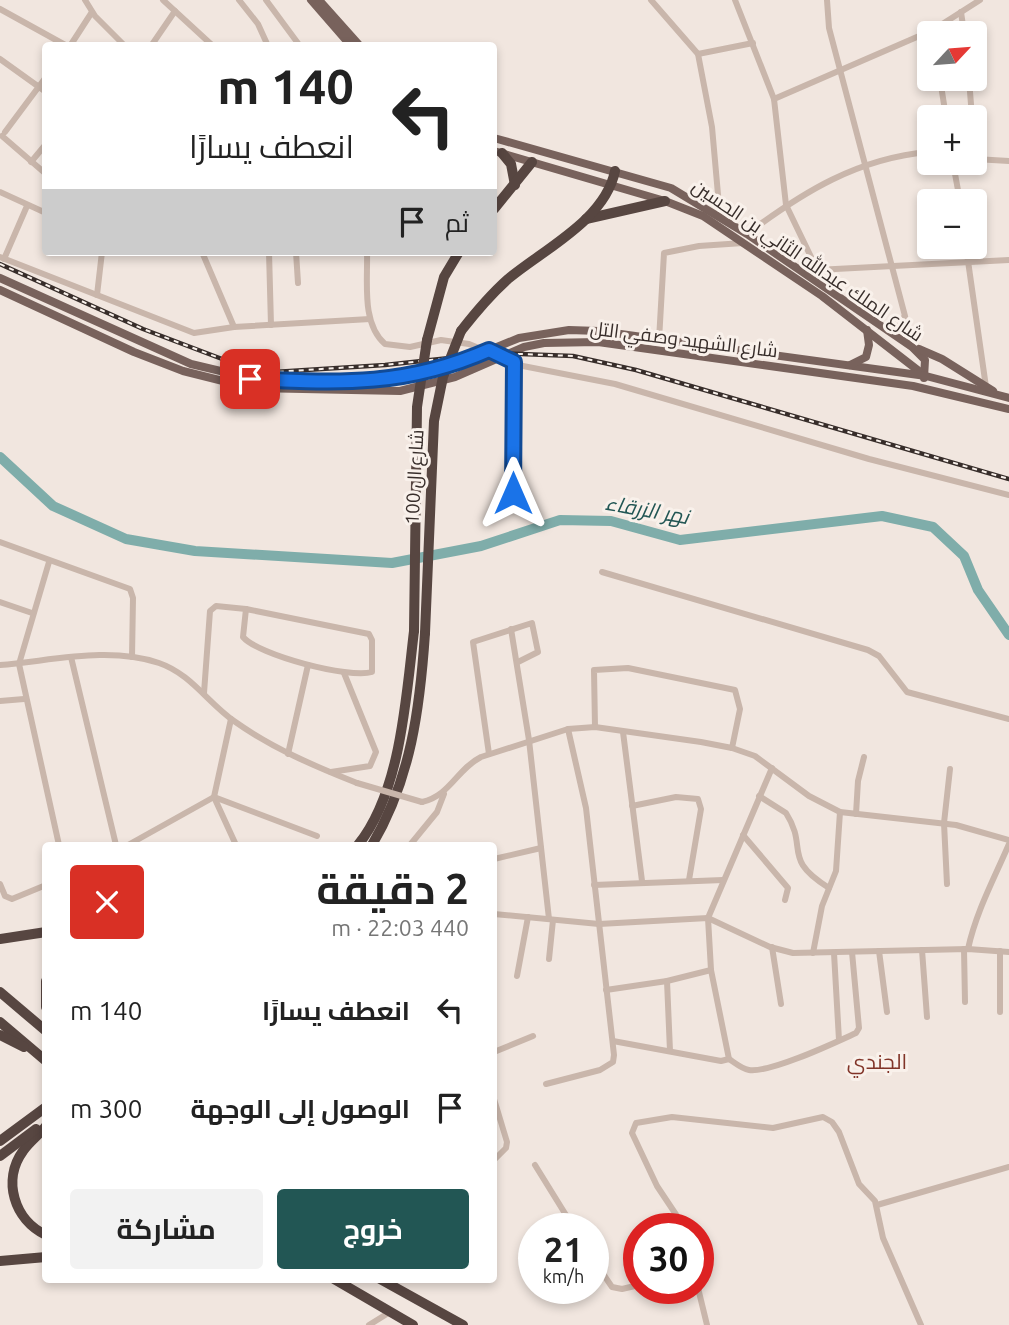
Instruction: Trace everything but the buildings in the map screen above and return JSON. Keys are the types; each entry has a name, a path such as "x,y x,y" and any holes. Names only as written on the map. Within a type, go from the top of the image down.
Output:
{"highway":[{"path":"498,152 513,171 515,185"},
{"path":"497,206 532,162"},
{"name":"شارع ال 100","path":"374,842 402,785 421,695 434,421 443,377 461,331 506,281 585,219 612,186 615,170"},
{"path":"585,219 665,201"},
{"name":"شارع ال 100","path":"360,842 374,819 390,780 405,703 414,631 417,407 427,341 444,277 457,256"},
{"path":"0,939 42,933"},
{"path":"0,992 42,1028"},
{"path":"0,1022 42,1058"},
{"path":"0,1035 34,1051"},
{"path":"0,1141 42,1110"},
{"path":"0,1131 29,1120"},
{"path":"0,1156 42,1127"},
{"path":"42,1128 22,1151 13,1180 18,1209 32,1227 42,1233"},
{"path":"0,1261 42,1257"},
{"path":"341,1283 413,1325"},
{"path":"387,1283 463,1325"}],"main road":[{"path":"311,0 348,42"},
{"path":"319,0 356,42"},
{"name":"شارع الملك عبدالله الثاني بن الحسين","path":"497,139 664,185 720,217 942,391"},
{"path":"532,162 536,150"},
{"name":"شارع الملك عبدالله الثاني بن الحسين","path":"498,152 665,201 704,216 827,289 911,346 925,360 926,376"},
{"name":"شارع الشهيد وصفي التل","path":"0,278 191,364 250,379 328,382 402,378 448,367 519,338 569,330 926,376 1009,398"},
{"name":"شارع الشهيد وصفي التل","path":"0,290 146,357 184,371 251,388 400,391 455,377 500,356 544,343 598,342 913,386 942,391 1009,410"},
{"path":"845,367 866,357 869,345 867,330"},
{"path":"911,346 940,358 998,395"},
{"path":"913,386 926,376"}],"street":[{"path":"85,0 92,12 121,42"},
{"path":"163,0 209,42"},
{"path":"239,0 265,42"},
{"path":"266,0 297,42"},
{"path":"652,0 698,54 712,127 720,217"},
{"path":"736,0 774,99 786,205 827,289"},
{"path":"827,0 826,17 866,163 911,346"},
{"path":"948,21 980,0"},
{"path":"0,9 61,42"},
{"path":"154,42 175,10"},
{"path":"71,42 92,12"},
{"path":"961,12 962,21"},
{"path":"774,99 917,39"},
{"path":"698,54 753,43"},
{"path":"0,59 42,88"},
{"path":"42,81 2,133 42,171"},
{"path":"31,162 42,149"},
{"path":"659,340 664,253 746,239 786,205 866,163 917,154"},
{"path":"987,160 1009,161"},
{"path":"0,192 42,212"},
{"path":"27,206 2,258 158,322 194,333 234,327 370,320"},
{"path":"97,295 102,256"},
{"path":"204,256 234,327"},
{"path":"269,256 271,325"},
{"path":"296,256 298,284"},
{"path":"367,256 373,332 382,342 395,348 441,340 489,350 514,362 615,384 869,458 1009,495"},
{"path":"816,270 1009,260"},
{"path":"968,261 986,387"},
{"path":"894,334 905,316"},
{"path":"513,493 514,362"},
{"path":"0,542 49,562 130,589 134,598 132,657"},
{"path":"49,562 19,664 24,699 58,842"},
{"path":"601,572 868,650 879,656 907,692 1009,719"},
{"path":"0,602 32,613"},
{"path":"204,693 210,611 216,606 246,609 369,634 372,640 372,673 344,673 308,665 244,640 246,609"},
{"path":"489,754 472,642 529,622 535,628 538,652 518,662"},
{"path":"511,629 529,740 551,920 549,959"},
{"path":"71,657 115,842"},
{"path":"0,665 71,657 132,657 179,672 231,719 288,754 329,772 422,803 445,793"},
{"path":"288,754 308,665"},
{"path":"596,727 593,672 598,668 628,668 735,690 740,709 732,748"},
{"path":"329,772 370,766 376,752 344,673"},
{"path":"0,701 24,699"},
{"path":"231,719 215,797 235,842"},
{"path":"413,842 437,813 445,793 469,765 489,754 529,740 568,729 596,727 732,748 755,756 809,796 840,811 944,823 1009,842 992,886 978,909 966,949 965,1002"},
{"path":"546,1084 608,1066 614,1055 586,808 568,729"},
{"path":"624,732 642,881"},
{"path":"856,814 858,781 864,757"},
{"path":"729,1059 711,970 708,918 772,768"},
{"path":"947,884 944,823 950,769"},
{"path":"759,796 786,813 800,865 808,875 829,888"},
{"path":"215,797 317,836"},
{"path":"134,842 215,797"},
{"path":"632,806 676,797 698,799 701,809 690,880"},
{"path":"813,953 822,906 836,871 840,811"},
{"path":"743,835 788,888 785,901"},
{"path":"142,838 144,842"},
{"path":"497,858 541,848"},
{"path":"594,885 642,881 723,880"},
{"path":"0,884 5,896 12,899 42,887"},
{"path":"497,914 599,923 708,918 772,947 813,953 966,949 1009,952"},
{"path":"517,976 528,917"},
{"path":"772,947 781,1004"},
{"path":"922,950 927,1017"},
{"path":"879,951 887,1012"},
{"path":"1000,951 1000,1012"},
{"path":"613,1041 721,1061 729,1059 745,1069 758,1069 789,1061 856,1033 859,1028 852,952"},
{"path":"834,953 839,1040"},
{"path":"606,990 667,981 711,970"},
{"path":"667,981 670,1051"},
{"path":"497,1051 533,1035"},
{"path":"497,1114 507,1145 497,1157"},
{"path":"675,1213 657,1186 635,1143 632,1130 638,1121 672,1117 773,1128 823,1117 835,1126 859,1184 877,1205 883,1238 921,1325"},
{"path":"535,1165 565,1213"},
{"path":"877,1205 1009,1167"},
{"path":"702,1304 707,1325"},
{"path":"369,1325 390,1312"}],"waterway":[{"name":"نهر الزرقاء","path":"0,457 53,506 126,539 195,551 392,563 481,546 560,520 611,521 680,540 882,516 933,527 964,556 978,590 1009,635"}],"railway":[{"path":"0,264 143,329 230,362 274,372 385,365 495,353 573,356 636,370 1009,479"}],"district":[{"name":"الجندي","path":"877,1062"}],"route":[{"path":"250,379 328,382 402,378 448,367 489,350 514,362 513,493"}]}
